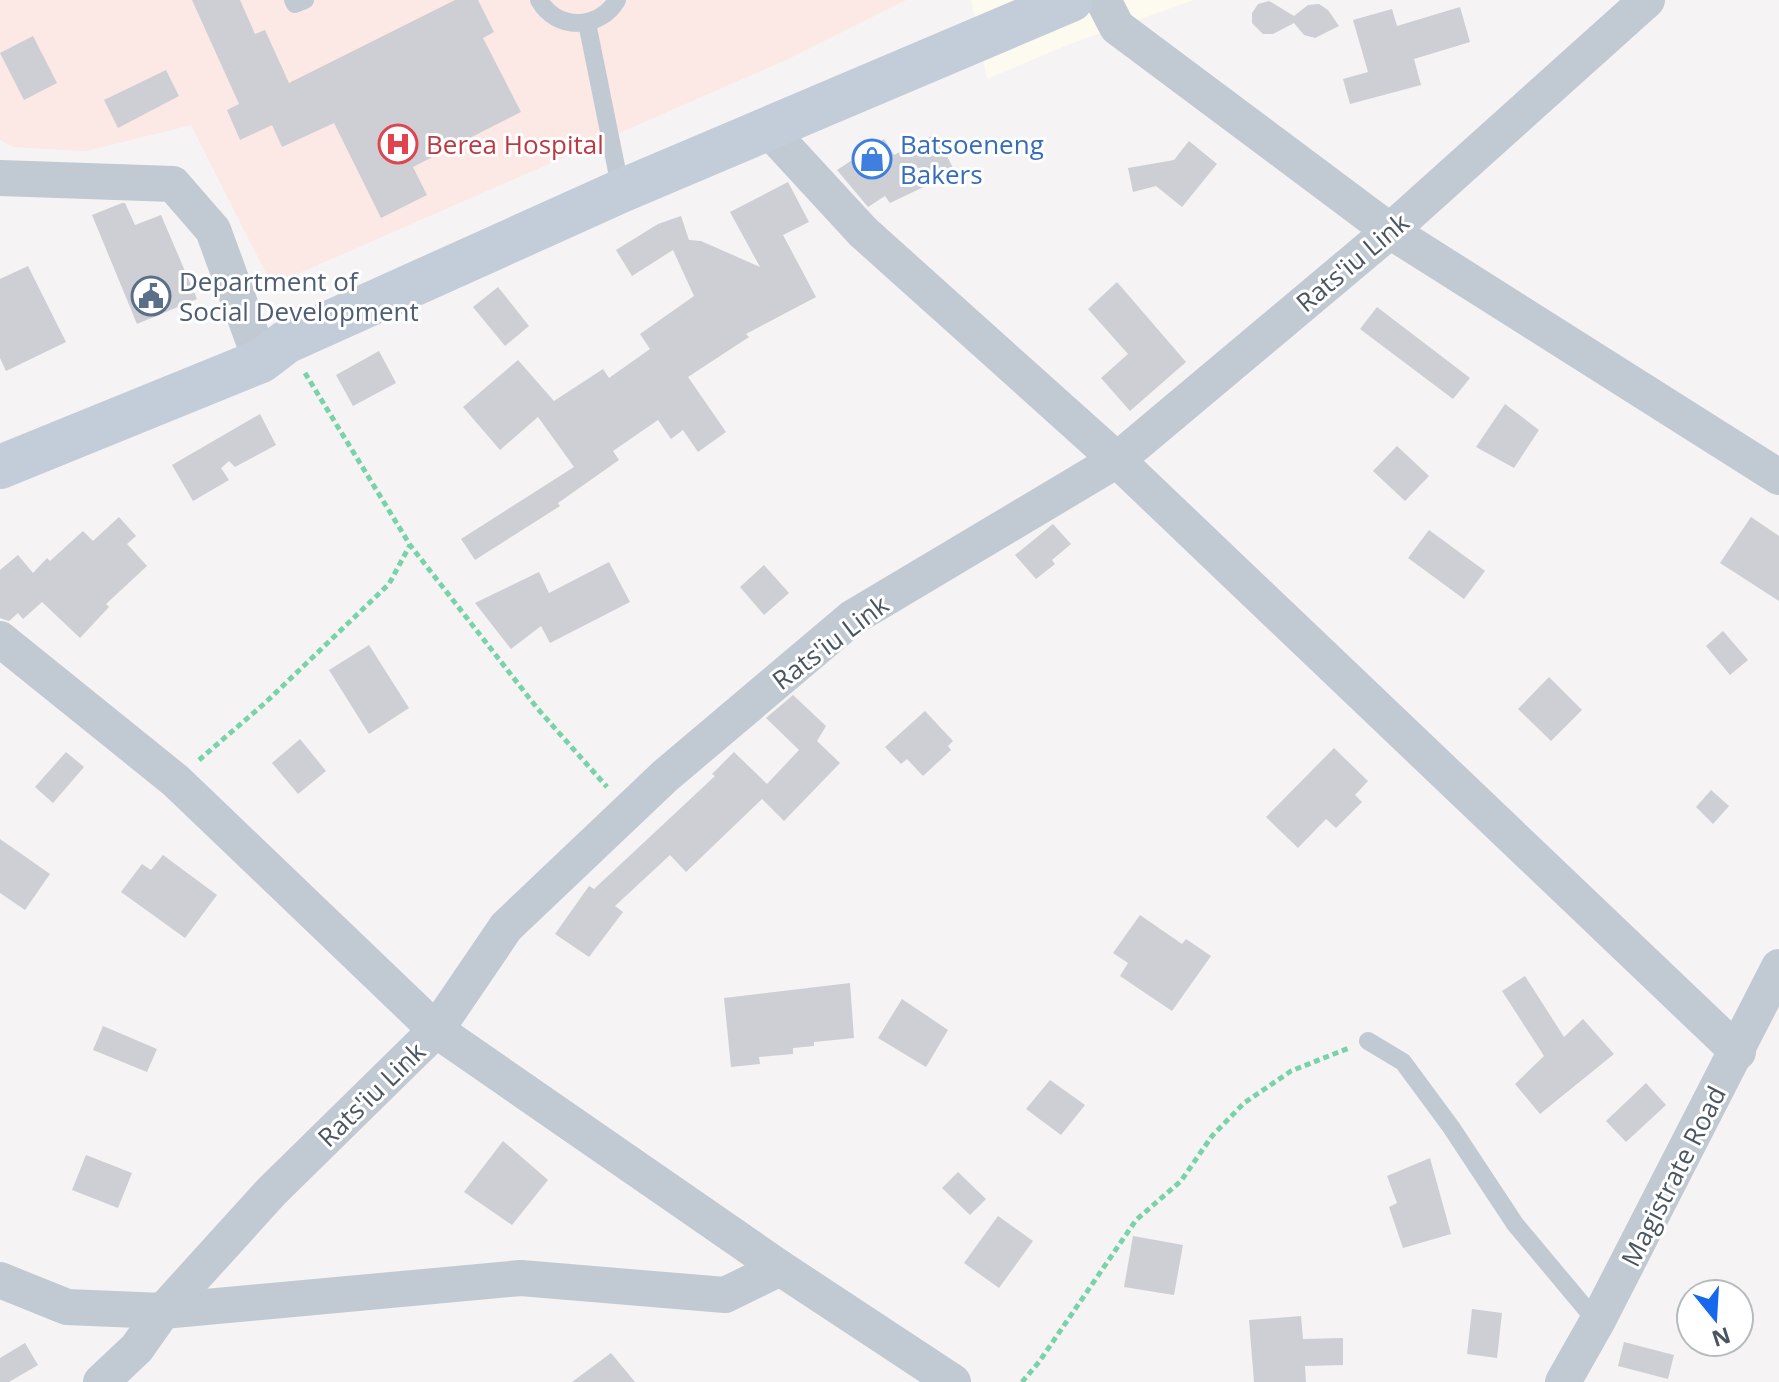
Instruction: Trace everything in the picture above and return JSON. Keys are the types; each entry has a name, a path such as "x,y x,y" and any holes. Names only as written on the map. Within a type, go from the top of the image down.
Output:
{"main road":[{"path":"0,467 274,351 621,191 1071,0"}],"street":[{"path":"1103,0 1117,27 1390,231 1779,477"},
{"name":"Rats'iu Link","path":"101,1382 137,1348 163,1311 272,1191 436,1030 506,927 665,776 852,618 1117,460 1390,231 1647,0"},
{"path":"768,129 863,232 1117,460 1738,1052"},
{"path":"0,178 173,184 213,230 274,351"},
{"path":"0,639 176,781 436,1030 780,1268 953,1382"},
{"name":"Magistrate Road","path":"1563,1382 1738,1052 1779,967"},
{"path":"0,1280 67,1307 163,1311 521,1278 725,1295 780,1268"}],"lane":[{"path":"293,0 295,4 305,0"},
{"path":"539,0 555,17 570,23 587,23 603,16 617,0"},
{"path":"587,23 621,191"},
{"path":"1368,1041 1403,1062 1451,1127 1515,1224 1597,1322"}],"path":[{"path":"274,351 410,545 537,708 629,812"},
{"path":"176,781 265,703 389,584 410,545"},
{"path":"1022,1382 1136,1220 1181,1181 1212,1136 1244,1103 1291,1071 1368,1041"}],"shaded area":[{"name":"Berea Hospital","path":"0,0 906,0 788,59 272,285 191,125 86,151 13,147 0,140"},
{"path":"971,0 1194,0 1070,44 987,79"}],"building":[{"path":"192,0 240,0 255,34 265,30 289,83 455,0 478,0 494,32 483,38 521,112 413,167 427,195 381,218 334,123 282,147 272,125 240,140 227,110 239,104"},
{"path":"1269,1 1294,16 1308,5 1319,4 1328,10 1339,26 1315,38 1304,35 1294,23 1273,34 1263,34 1252,23 1252,13 1258,4"},
{"path":"1460,7 1470,42 1414,59 1421,85 1350,104 1343,79 1368,72 1353,20 1392,9 1397,26"},
{"path":"33,36 57,83 24,100 0,53"},
{"path":"166,70 179,96 118,128 104,100"},
{"path":"936,134 955,172 890,203 885,196 868,207 837,170 884,139 894,155"},
{"path":"1189,141 1217,164 1182,207 1156,186 1133,192 1128,168 1174,160"},
{"path":"788,182 809,222 783,235 816,297 746,334 749,337 688,377 726,432 698,452 683,430 671,439 658,420 613,451 619,460 558,503 560,506 475,560 461,539 574,467 538,417 500,450 463,407 518,360 554,401 603,369 609,378 650,349 640,334 694,296 673,250 632,276 616,250 658,224 681,216 689,240 701,241 760,267 730,212"},
{"path":"125,203 135,225 161,215 197,299 137,324 92,215"},
{"path":"28,266 66,342 6,371 0,358 0,279"},
{"path":"1117,282 1186,362 1130,411 1101,378 1128,354 1088,309"},
{"path":"498,287 529,326 505,346 473,307"},
{"path":"1377,307 1470,378 1453,399 1360,329"},
{"path":"379,351 396,383 353,406 336,375"},
{"path":"1505,404 1539,430 1514,468 1476,447"},
{"path":"260,414 276,445 235,467 229,461 221,468 229,480 193,501 172,465"},
{"path":"1397,446 1429,476 1405,501 1373,471"},
{"path":"119,517 136,536 127,544 147,566 106,604 109,607 80,638 42,602 23,619 18,613 9,621 0,618 0,570 18,555 33,573 47,558 50,561 83,531 93,541"},
{"path":"1751,517 1779,536 1779,601 1720,563"},
{"path":"1053,524 1071,544 1052,560 1055,564 1036,579 1015,555"},
{"path":"1429,530 1485,571 1464,599 1408,558"},
{"path":"609,562 630,602 550,643 541,626 511,649 475,603 539,572 549,593"},
{"path":"764,565 789,593 764,615 740,587"},
{"path":"1723,631 1748,660 1730,675 1706,646"},
{"path":"369,645 409,708 369,734 329,670"},
{"path":"1549,677 1582,710 1551,741 1518,709"},
{"path":"793,695 826,726 817,741 840,763 784,821 762,799 686,872 670,855 615,906 623,912 589,957 555,934 589,886 594,889 715,776 712,774 734,752 767,784 799,750 766,718"},
{"path":"925,711 953,741 948,746 951,750 923,776 907,759 901,764 885,747"},
{"path":"300,739 326,771 298,794 272,763"},
{"path":"1334,748 1368,781 1355,795 1362,802 1336,828 1326,819 1298,848 1266,817"},
{"path":"66,752 84,767 53,803 35,787"},
{"path":"1711,790 1729,806 1713,824 1696,807"},
{"path":"0,839 50,874 25,910 0,893"},
{"path":"163,855 217,895 185,938 121,892 142,864 151,870"},
{"path":"1140,915 1182,944 1186,939 1211,956 1172,1011 1120,976 1128,963 1113,953"},
{"path":"1525,976 1564,1037 1583,1019 1614,1054 1540,1114 1515,1084 1544,1056 1502,991"},
{"path":"850,983 854,1038 814,1042 814,1046 793,1048 793,1054 759,1057 760,1064 731,1067 724,998"},
{"path":"902,999 948,1030 926,1067 878,1038"},
{"path":"103,1026 157,1049 147,1072 93,1050"},
{"path":"1050,1080 1085,1105 1061,1135 1026,1109"},
{"path":"1646,1083 1666,1105 1626,1142 1606,1121"},
{"path":"503,1141 548,1180 512,1225 464,1192"},
{"path":"86,1155 132,1173 118,1208 72,1190"},
{"path":"1430,1158 1451,1234 1403,1248 1389,1207 1397,1203 1387,1176"},
{"path":"958,1172 986,1199 970,1215 942,1188"},
{"path":"998,1216 1033,1241 999,1288 964,1263"},
{"path":"1133,1236 1183,1245 1174,1295 1124,1287"},
{"path":"1472,1309 1502,1313 1497,1358 1467,1354"},
{"path":"1301,1316 1303,1339 1343,1338 1343,1365 1305,1366 1306,1382 1254,1382 1249,1320"},
{"path":"1624,1342 1674,1355 1668,1379 1618,1366"},
{"path":"25,1343 38,1365 9,1382 0,1382 0,1358"},
{"path":"611,1353 635,1382 572,1382"}],"place":[{"name":"Berea Hospital","path":"398,144"},
{"name":"Batsoeneng Bakers","path":"872,159"},
{"name":"Department of Social Development","path":"151,296"}]}
